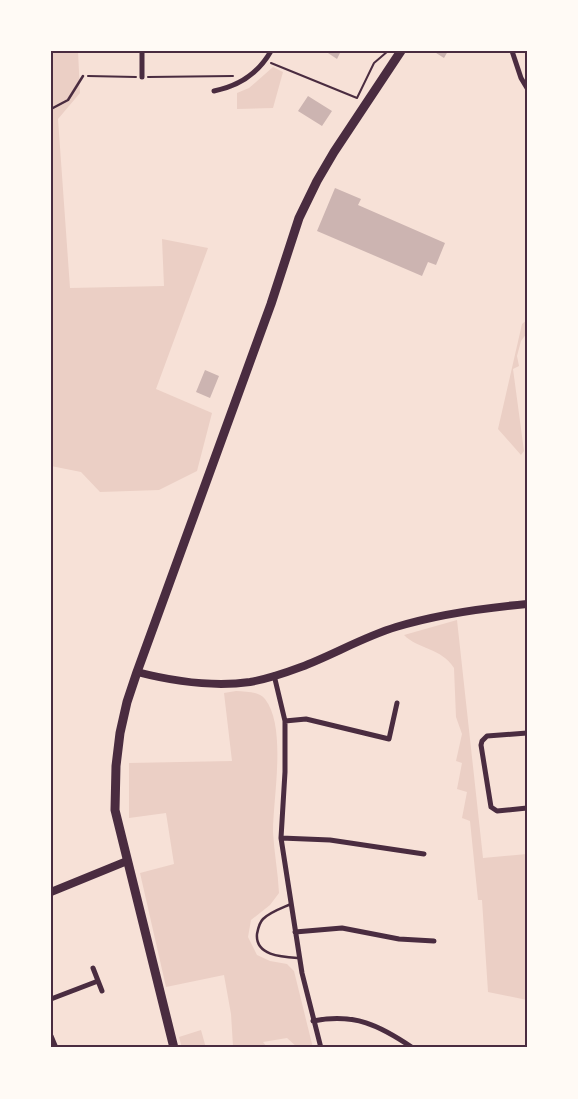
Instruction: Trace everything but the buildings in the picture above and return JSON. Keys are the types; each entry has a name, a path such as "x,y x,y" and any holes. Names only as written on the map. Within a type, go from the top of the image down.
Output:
{"main road":[{"path":"174,1048 115,810 116,766 120,732 137,672 268,313 299,218 316,181 401,51"},
{"path":"137,672 166,679 219,683 250,682 302,667 373,635 397,627 453,613 489,607 527,604"},
{"path":"51,892 127,861"}],"street":[{"path":"142,51 142,77"},
{"path":"214,91 246,79 265,61 271,51"},
{"path":"512,51 521,78 527,88"},
{"path":"274,675 285,721 285,772 281,838 299,958 320,1048"},
{"path":"285,721 306,719 389,739 397,703"},
{"path":"527,733 487,736 481,745 491,807 497,811 527,808"},
{"path":"281,838 330,840 424,854"},
{"path":"295,932 342,928 399,939 434,942"},
{"path":"92,968 102,991"},
{"path":"51,999 98,981"},
{"path":"313,1021 328,1018 348,1018 392,1034 411,1047"},
{"path":"51,1036 56,1048"}],"lane":[{"path":"51,109 68,100 83,76"},
{"path":"291,904 262,920 256,939 261,948 270,953 299,958"}],"path":[{"path":"265,61 357,98 374,63 388,51"},
{"path":"83,76 237,76"}],"shaded area":[{"path":"51,51 78,51 80,93 58,119 70,288 164,286 162,239 208,248 156,389 212,413 197,471 159,490 100,492 81,472 51,466"},
{"path":"273,67 283,72 273,108 237,109 237,93 249,88"},
{"path":"527,320 527,333 521,341 517,356 519,366 513,369 524,451 521,455 498,429 522,324"},
{"path":"457,620 483,858 527,854 527,1000 488,992 482,900 478,900 470,821 462,818 467,792 457,789 462,763 456,761 462,734 456,717 454,668 443,656 409,640 404,635"},
{"path":"236,691 256,693 265,699 272,711 276,727 277,744 273,832 279,893 270,905 251,920 248,937 257,955 270,961 287,964 294,971 313,1048 298,1048 287,1038 263,1042 267,1047 276,1046 283,1048 228,1048 233,1046 231,1014 224,975 166,987 140,873 174,864 166,813 129,818 129,763 232,761 224,693"},
{"path":"201,1030 206,1048 182,1048 179,1037"}]}
